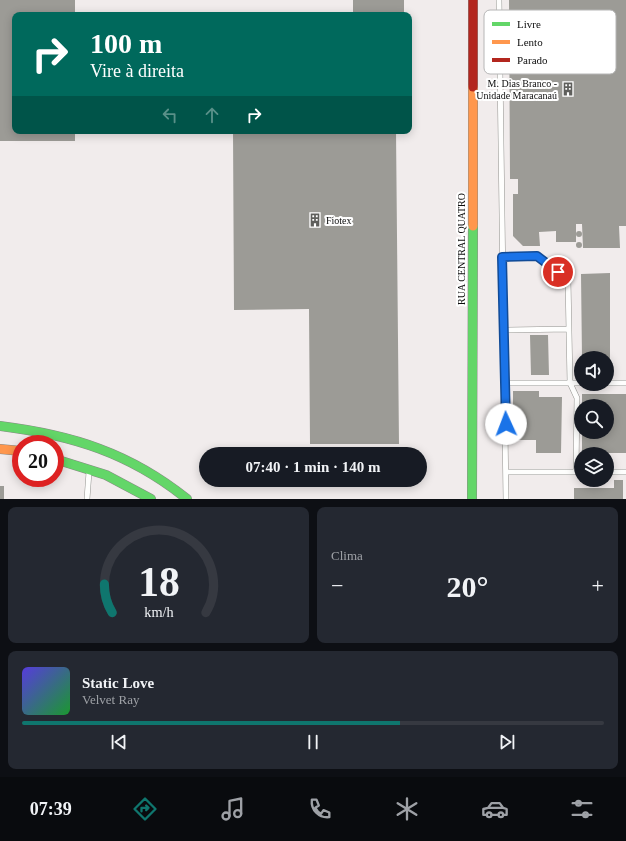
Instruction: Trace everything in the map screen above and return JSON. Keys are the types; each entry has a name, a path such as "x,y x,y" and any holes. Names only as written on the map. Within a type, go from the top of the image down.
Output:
{"street":[{"name":"RUA CENTRAL QUATRO","path":"472,0 472,499"},
{"path":"0,426 56,434 114,453 146,469 187,499"},
{"path":"0,449 12,451"},
{"path":"64,462 89,469 118,481 151,499"}],"lane":[{"path":"499,0 499,10"},
{"path":"500,74 506,499"},
{"path":"502,257 537,256 568,280 570,383 577,398 578,447"},
{"path":"503,330 569,328"},
{"path":"505,383 574,383"},
{"path":"614,383 626,384"},
{"path":"87,499 89,469"},
{"path":"506,472 574,472"},
{"path":"614,472 626,472"}],"shaded area":[{"path":"0,0 626,0 626,499 0,499"}],"building":[{"path":"0,0 75,0 75,12 12,12 12,134 75,134 75,141 0,141"},
{"path":"353,0 404,0 404,12 353,12"},
{"name":"M. Dias Branco - Unidade Maracanaú","path":"509,0 626,0 626,226 619,226 620,248 583,248 582,224 576,224 576,242 556,242 556,231 539,232 540,246 523,246 513,236 513,194 518,194 518,179 510,179 509,74 616,74 616,10 509,10"},
{"name":"Fiotex","path":"233,134 396,134 399,444 310,444 309,309 234,310"},
{"path":"579,231 582,234 579,237 576,234"},
{"path":"579,242 582,245 579,248 576,245"},
{"path":"610,273 610,351 582,351 581,274"},
{"path":"530,335 548,335 549,375 531,375"},
{"path":"513,391 539,391 539,397 562,397 561,453 536,453 536,440 513,440"},
{"path":"582,394 626,394 626,453 614,453 614,447 582,447 582,439 614,439 614,399 582,399"},
{"path":"614,480 623,480 623,499 574,499 574,488 614,487"},
{"path":"0,486 4,486 4,499 0,499"}],"traffic: fast":[{"path":"472,499 473,226"},
{"path":"0,426 52,435 99,449 144,469 187,499"},
{"path":"64,462 106,475 151,499"}],"traffic: slow":[{"path":"473,87 473,226"},
{"path":"0,449 12,450"}],"traffic: jam":[{"path":"473,0 473,87"}],"place":[{"name":"M. Dias Branco - Unidade Maracanaú","path":"568,89"},
{"name":"Fiotex","path":"315,220"}],"route":[{"path":"506,424 502,257 537,256 558,272"}]}
